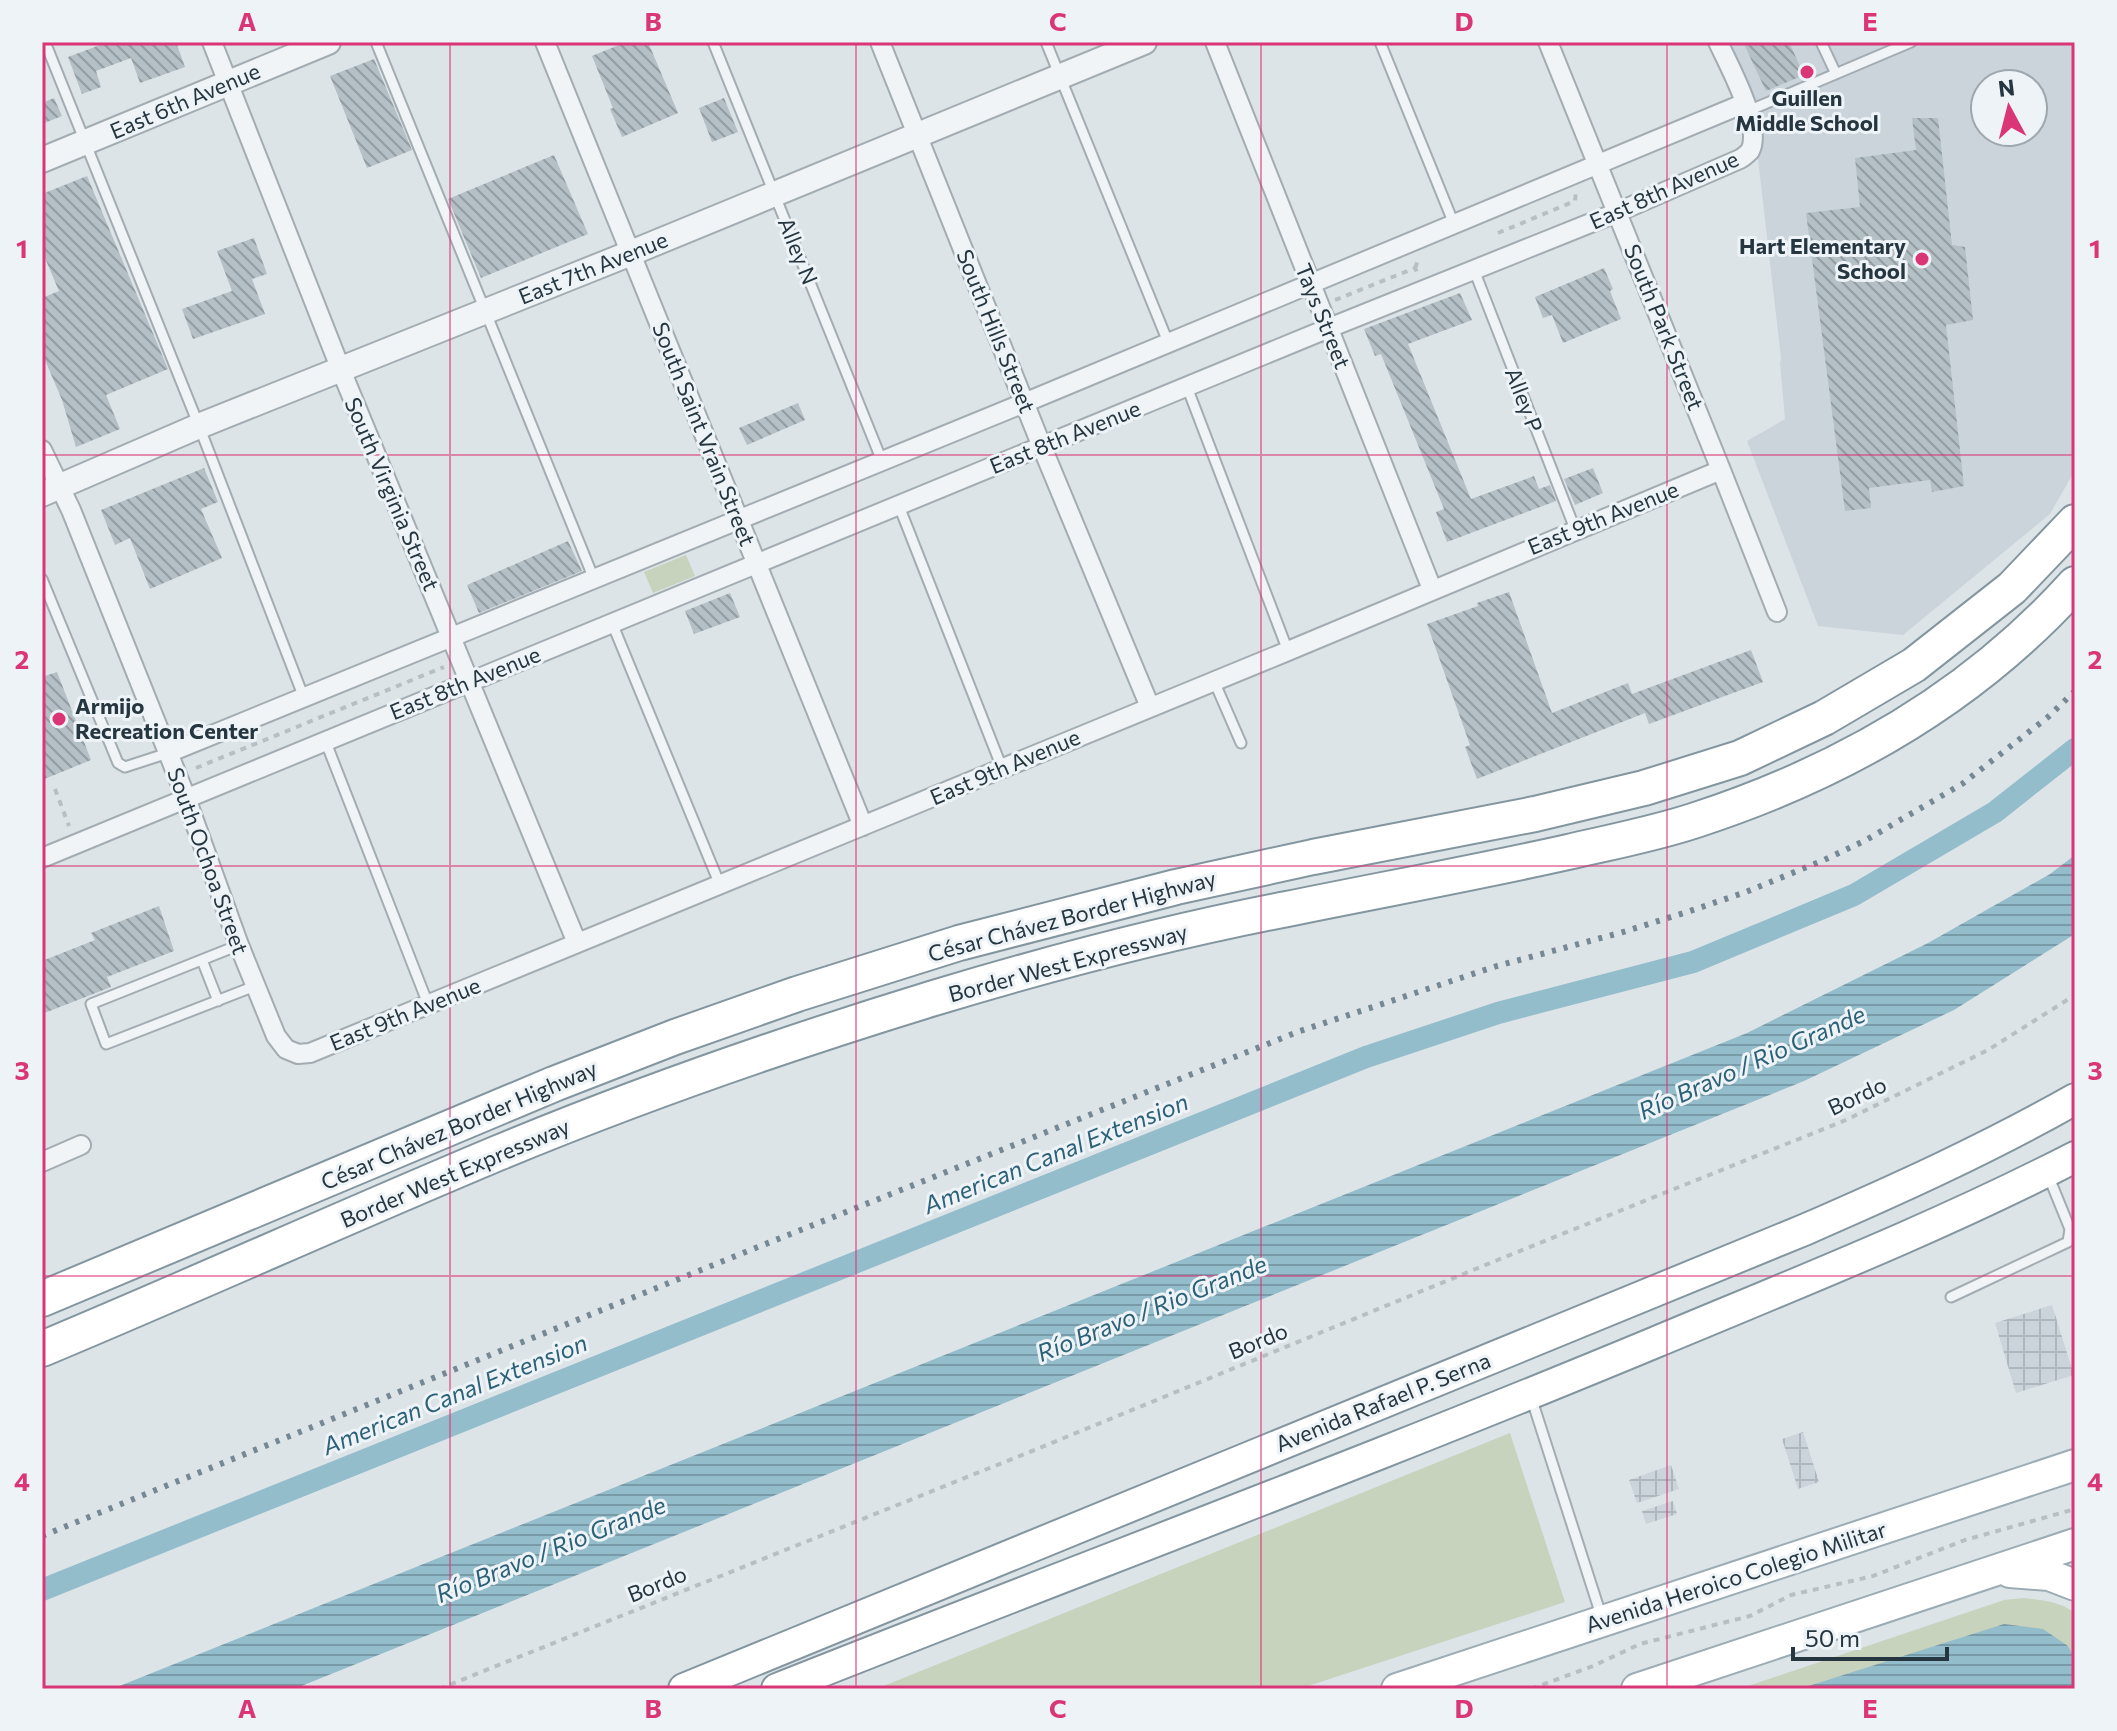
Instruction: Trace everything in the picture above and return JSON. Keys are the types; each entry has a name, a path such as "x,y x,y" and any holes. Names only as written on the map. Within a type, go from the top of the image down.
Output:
{"highway":[{"name":"César Chávez Border Highway","path":"42,1299 554,1084 675,1037 811,990 959,943 1176,887 1535,814 1644,788 1740,758 1824,718 1914,665 2012,588 2075,522"},
{"name":"Border West Expressway","path":"42,1349 500,1153 638,1098 828,1032 1082,957 1285,909 1475,873 1640,836 1754,800 1816,773 1915,720 2019,640 2075,584"}],"main road":[{"name":"Avenida Rafael P. Serna","path":"684,1689 1804,1230 1920,1179 2075,1099"},
{"name":"Avenida Rafael P. Serna","path":"777,1689 1530,1394 1891,1244 2075,1157"},
{"name":"Avenida Heroico Colegio Militar","path":"1397,1689 2075,1465"},
{"path":"2035,1478 2075,1481"},
{"path":"1637,1689 2075,1544"},
{"path":"1996,1570 2049,1575 2075,1585"},
{"path":"833,1689 980,1628 1056,1579"}],"street":[{"name":"South Virginia Street","path":"212,42 341,370 577,943"},
{"name":"East 6th Avenue","path":"42,160 328,42"},
{"name":"South Saint Vrain Street","path":"545,42 863,826"},
{"name":"South Hills Street","path":"880,42 1150,707"},
{"name":"East 7th Avenue","path":"50,490 199,426 1144,42"},
{"name":"Tays Street","path":"1215,42 1432,589"},
{"name":"South Park Street","path":"1548,42 1777,612"},
{"path":"168,753 1024,403 1596,164 1746,107 1718,42"},
{"name":"East 8th Avenue","path":"42,858 1618,212 1740,159 1749,152 1753,140 1746,107"},
{"name":"South Ochoa Street","path":"42,450 50,490 71,510 186,799 255,986 276,1036 286,1049"},
{"name":"East 9th Avenue","path":"286,1049 298,1054 310,1053 1721,470"},
{"path":"42,1162 81,1145"}],"lane":[{"path":"45,42 304,698"},
{"path":"376,42 594,579"},
{"name":"Alley N","path":"713,42 882,461"},
{"path":"1046,42 1168,342"},
{"path":"1380,42 1454,225"},
{"path":"1821,42 1836,74"},
{"path":"1746,107 1911,42"},
{"name":"Alley P","path":"1474,270 1575,529"},
{"path":"1187,387 1288,651"},
{"path":"899,506 1002,768"},
{"path":"42,579 118,763 125,767 168,753"},
{"path":"612,623 720,885"},
{"path":"1214,681 1241,743"},
{"path":"325,740 428,1004"},
{"path":"239,945 91,1004 106,1044 255,986"},
{"path":"202,960 218,1001"},
{"path":"1951,1297 2068,1242 2070,1229 2047,1172"},
{"path":"1530,1394 1603,1621"}],"path":[{"path":"1497,233 1575,201 1576,189"},
{"path":"1333,301 1415,268 1419,259 1416,252"},
{"path":"1415,268 1421,281"},
{"path":"196,768 444,667"},
{"path":"55,789 71,832"},
{"name":"Bordo","path":"439,1689 1846,1120 1988,1050 2075,995"},
{"path":"1531,1689 1640,1644 1750,1616 1791,1595 1873,1576 1965,1540 2075,1509"}],"shaded area":[{"name":"Hart Elementary School","path":"1730,42 2075,42 2075,470 2050,514 1903,635 1818,626 1747,441 1785,419 1758,159 1761,119"},
{"path":"2052,1305 2074,1375 2016,1393 1995,1323"},
{"path":"1803,1432 1819,1482 1798,1489 1782,1439"},
{"path":"1671,1465 1679,1489 1637,1503 1629,1480"},
{"path":"1673,1501 1677,1514 1646,1524 1642,1511"}],"green space":[{"path":"686,555 695,576 653,593 644,572"},
{"path":"1510,1433 1565,1602 1299,1689 876,1689"},
{"path":"2004,1600 2044,1600 2075,1613 2075,1689 1739,1689"}],"water":[{"name":"Río Bravo / Rio Grande","path":"2075,855 2075,934 1954,1010 1804,1081 294,1689 112,1689 1747,1033 1928,943 2050,874"},
{"path":"2004,1624 2043,1629 2068,1646 2075,1658 2075,1689 1799,1689"}],"building":[{"path":"108,42 176,42 185,67 140,83 131,58 96,71 101,87 82,94 68,57"},
{"path":"626,42 648,42 678,113 622,137 592,56"},
{"path":"1743,42 1789,42 1804,75 1766,91"},
{"path":"374,59 412,150 367,168 330,76"},
{"path":"54,98 62,116 42,124 42,103"},
{"path":"724,98 738,132 712,142 699,108"},
{"path":"1912,118 1938,118 1952,245 1965,247 1973,320 1946,325 1964,486 1932,492 1930,480 1869,488 1871,508 1845,511 1806,213 1860,207 1855,158 1916,150"},
{"path":"554,155 588,234 481,278 448,199"},
{"path":"87,176 168,369 106,395 120,429 76,447 62,400 42,353 42,298 59,291 42,251 42,194"},
{"path":"254,238 267,274 252,279 265,314 193,339 182,309 232,291 217,251"},
{"path":"1604,268 1621,319 1563,343 1552,315 1543,318 1535,297"},
{"path":"1460,293 1472,320 1408,344 1471,499 1534,476 1539,489 1550,485 1556,501 1447,542 1436,512 1444,509 1381,354 1375,356 1364,329"},
{"path":"798,403 805,420 747,445 739,428"},
{"path":"204,468 218,502 201,509 222,558 150,589 130,538 115,545 101,510"},
{"path":"1593,468 1603,493 1575,505 1564,479"},
{"path":"568,541 582,571 479,613 467,585"},
{"path":"1509,592 1552,713 1628,683 1632,694 1751,650 1763,682 1649,724 1645,713 1477,779 1465,747 1470,745 1427,624"},
{"path":"730,593 740,617 694,634 685,611"},
{"name":"Armijo Recreation Center","path":"57,672 91,760 42,780 42,677"},
{"path":"159,906 174,951 107,977 111,987 42,1014 42,961 95,940 91,933"}],"waterway":[{"name":"American Canal Extension","path":"42,1590 1366,1057 1498,1013 1693,962 1854,895 1995,812 2075,749"}],"railway":[{"path":"42,1536 1300,1031 1497,966 1687,912 1824,860 1866,840 1962,784 2048,717 2075,691"}],"place":[{"name":"Guillen Middle School","path":"1807,72"},
{"name":"Hart Elementary School","path":"1922,259"},
{"name":"Armijo Recreation Center","path":"59,719"}]}
